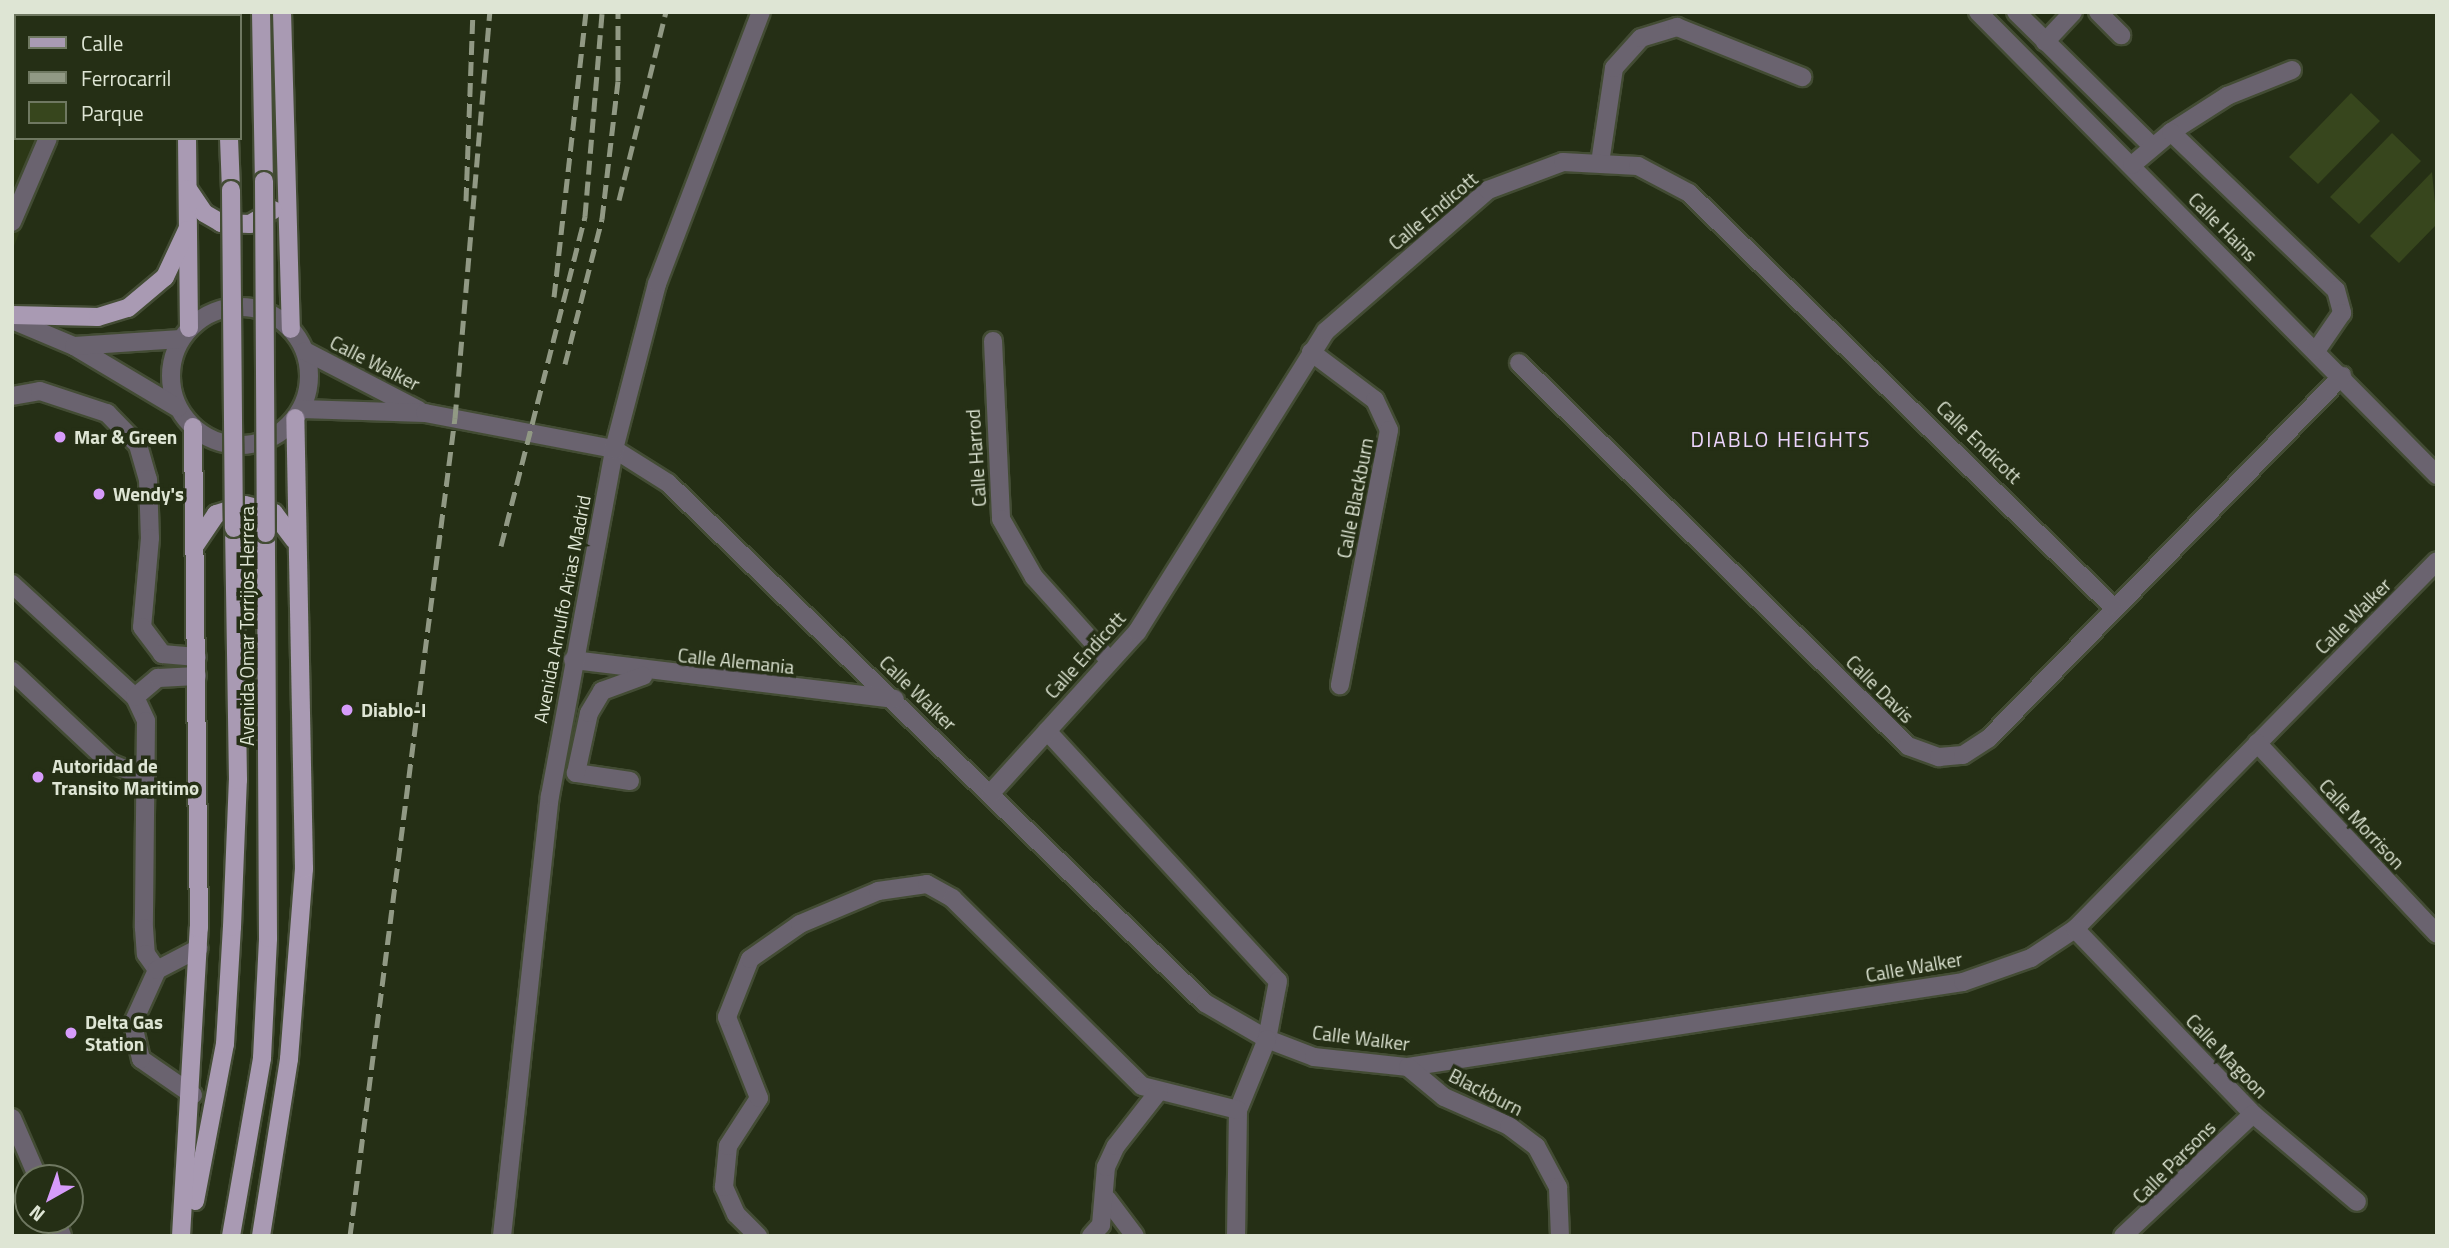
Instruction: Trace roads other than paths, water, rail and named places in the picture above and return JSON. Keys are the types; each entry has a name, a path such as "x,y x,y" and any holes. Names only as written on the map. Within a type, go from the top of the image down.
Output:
{"main road":[{"name":"Avenida Omar Torrijos Herrera","path":"231,1236 262,1058 266,978 266,533 261,12"},
{"path":"282,12 291,330"},
{"path":"185,334 187,140"},
{"name":"Avenida Omar Torrijos Herrera","path":"188,1236 225,1044 238,780 232,190 229,140"},
{"path":"188,189 212,219 240,225 274,209 286,183"},
{"path":"12,315 98,317 128,308 165,276 187,230"},
{"path":"261,1236 289,1059 304,869 296,547 298,414"},
{"path":"181,1236 193,1095 199,948 193,427"},
{"path":"194,548 216,514 245,505 274,513 296,547"}],"street":[{"name":"Avenida Arnulfo Arias Madrid","path":"502,1236 550,796 614,449 657,284 761,12"},
{"name":"Calle Hains","path":"1978,12 2342,376 2437,475"},
{"path":"2016,12 2151,145"},
{"path":"2045,42 2073,12"},
{"path":"2098,12 2121,35"},
{"path":"1600,163 1614,68 1641,37 1677,27 1802,77"},
{"path":"2132,165 2151,145 2227,96 2292,70"},
{"path":"2171,132 2336,290 2342,313 2316,351"},
{"path":"12,222 47,140"},
{"name":"Calle Endicott","path":"989,794 1137,632 1326,331 1488,190 1563,162 1638,166 1689,193 2112,606"},
{"path":"12,320 74,346 178,408 193,427 235,445 258,443 298,414 309,377 305,351 291,330 268,313 239,306 210,314 185,334 170,377 178,408"},
{"path":"74,346 185,334"},
{"name":"Calle Harrod","path":"993,341 1001,519 1034,577 1109,660"},
{"name":"Calle Walker","path":"305,351 425,413"},
{"name":"Calle Blackburn","path":"1311,352 1375,400 1389,430 1340,685"},
{"name":"Calle Davis","path":"1519,363 1908,746 1939,757 1963,755 1989,737 2112,606 2342,376"},
{"path":"12,396 40,391 123,424 148,479 142,627 162,654 197,657"},
{"name":"Calle Walker","path":"298,414 425,413 614,449 668,482 895,699 1205,1003 1267,1039 1314,1056 1408,1067 1963,982 2031,958 2076,929 2437,561"},
{"path":"12,584 135,697 146,722 142,776 144,928 146,954 157,970"},
{"name":"Calle Alemania","path":"573,660 657,674 895,699"},
{"path":"12,671 110,763 142,776"},
{"path":"630,781 576,773 589,713 602,691 623,679 657,674"},
{"path":"135,697 158,678 197,676"},
{"path":"1046,731 1278,981 1267,1039 1238,1110 1236,1236"},
{"name":"Calle Morrison","path":"2257,743 2437,934"},
{"path":"758,1236 736,1214 724,1187 728,1146 759,1098 727,1017 750,959 800,924 878,891 927,884 952,898 1142,1086 1238,1110"},
{"name":"Calle Magoon","path":"2076,929 2253,1114 2357,1202"},
{"path":"193,1095 153,1070 135,1047 139,1001 157,970 199,948"},
{"name":"Blackburn","path":"1408,1067 1444,1097 1509,1126 1536,1146 1558,1187 1560,1236"},
{"path":"1091,1236 1101,1225 1107,1199 1106,1167 1116,1146 1159,1091"},
{"name":"Calle Parsons","path":"2123,1236 2253,1114"},
{"path":"12,1118 32,1164"},
{"path":"1107,1199 1135,1236"}],"railway":[{"path":"466,201 473,12"},
{"path":"350,1236 455,418 490,12"},
{"path":"554,297 586,12"},
{"path":"501,546 585,216 602,12"},
{"path":"565,364 602,219 618,81 618,12"},
{"path":"619,200 666,12"}],"place":[{"name":"Mar & Green","path":"60,437"},
{"name":"Wendy's","path":"99,494"},
{"name":"Diablo-I","path":"347,710"},
{"name":"Autoridad de Transito Maritimo","path":"38,777"},
{"name":"Delta Gas Station","path":"71,1033"}],"district":[{"name":"DIABLO HEIGHTS","path":"1781,439"}]}
